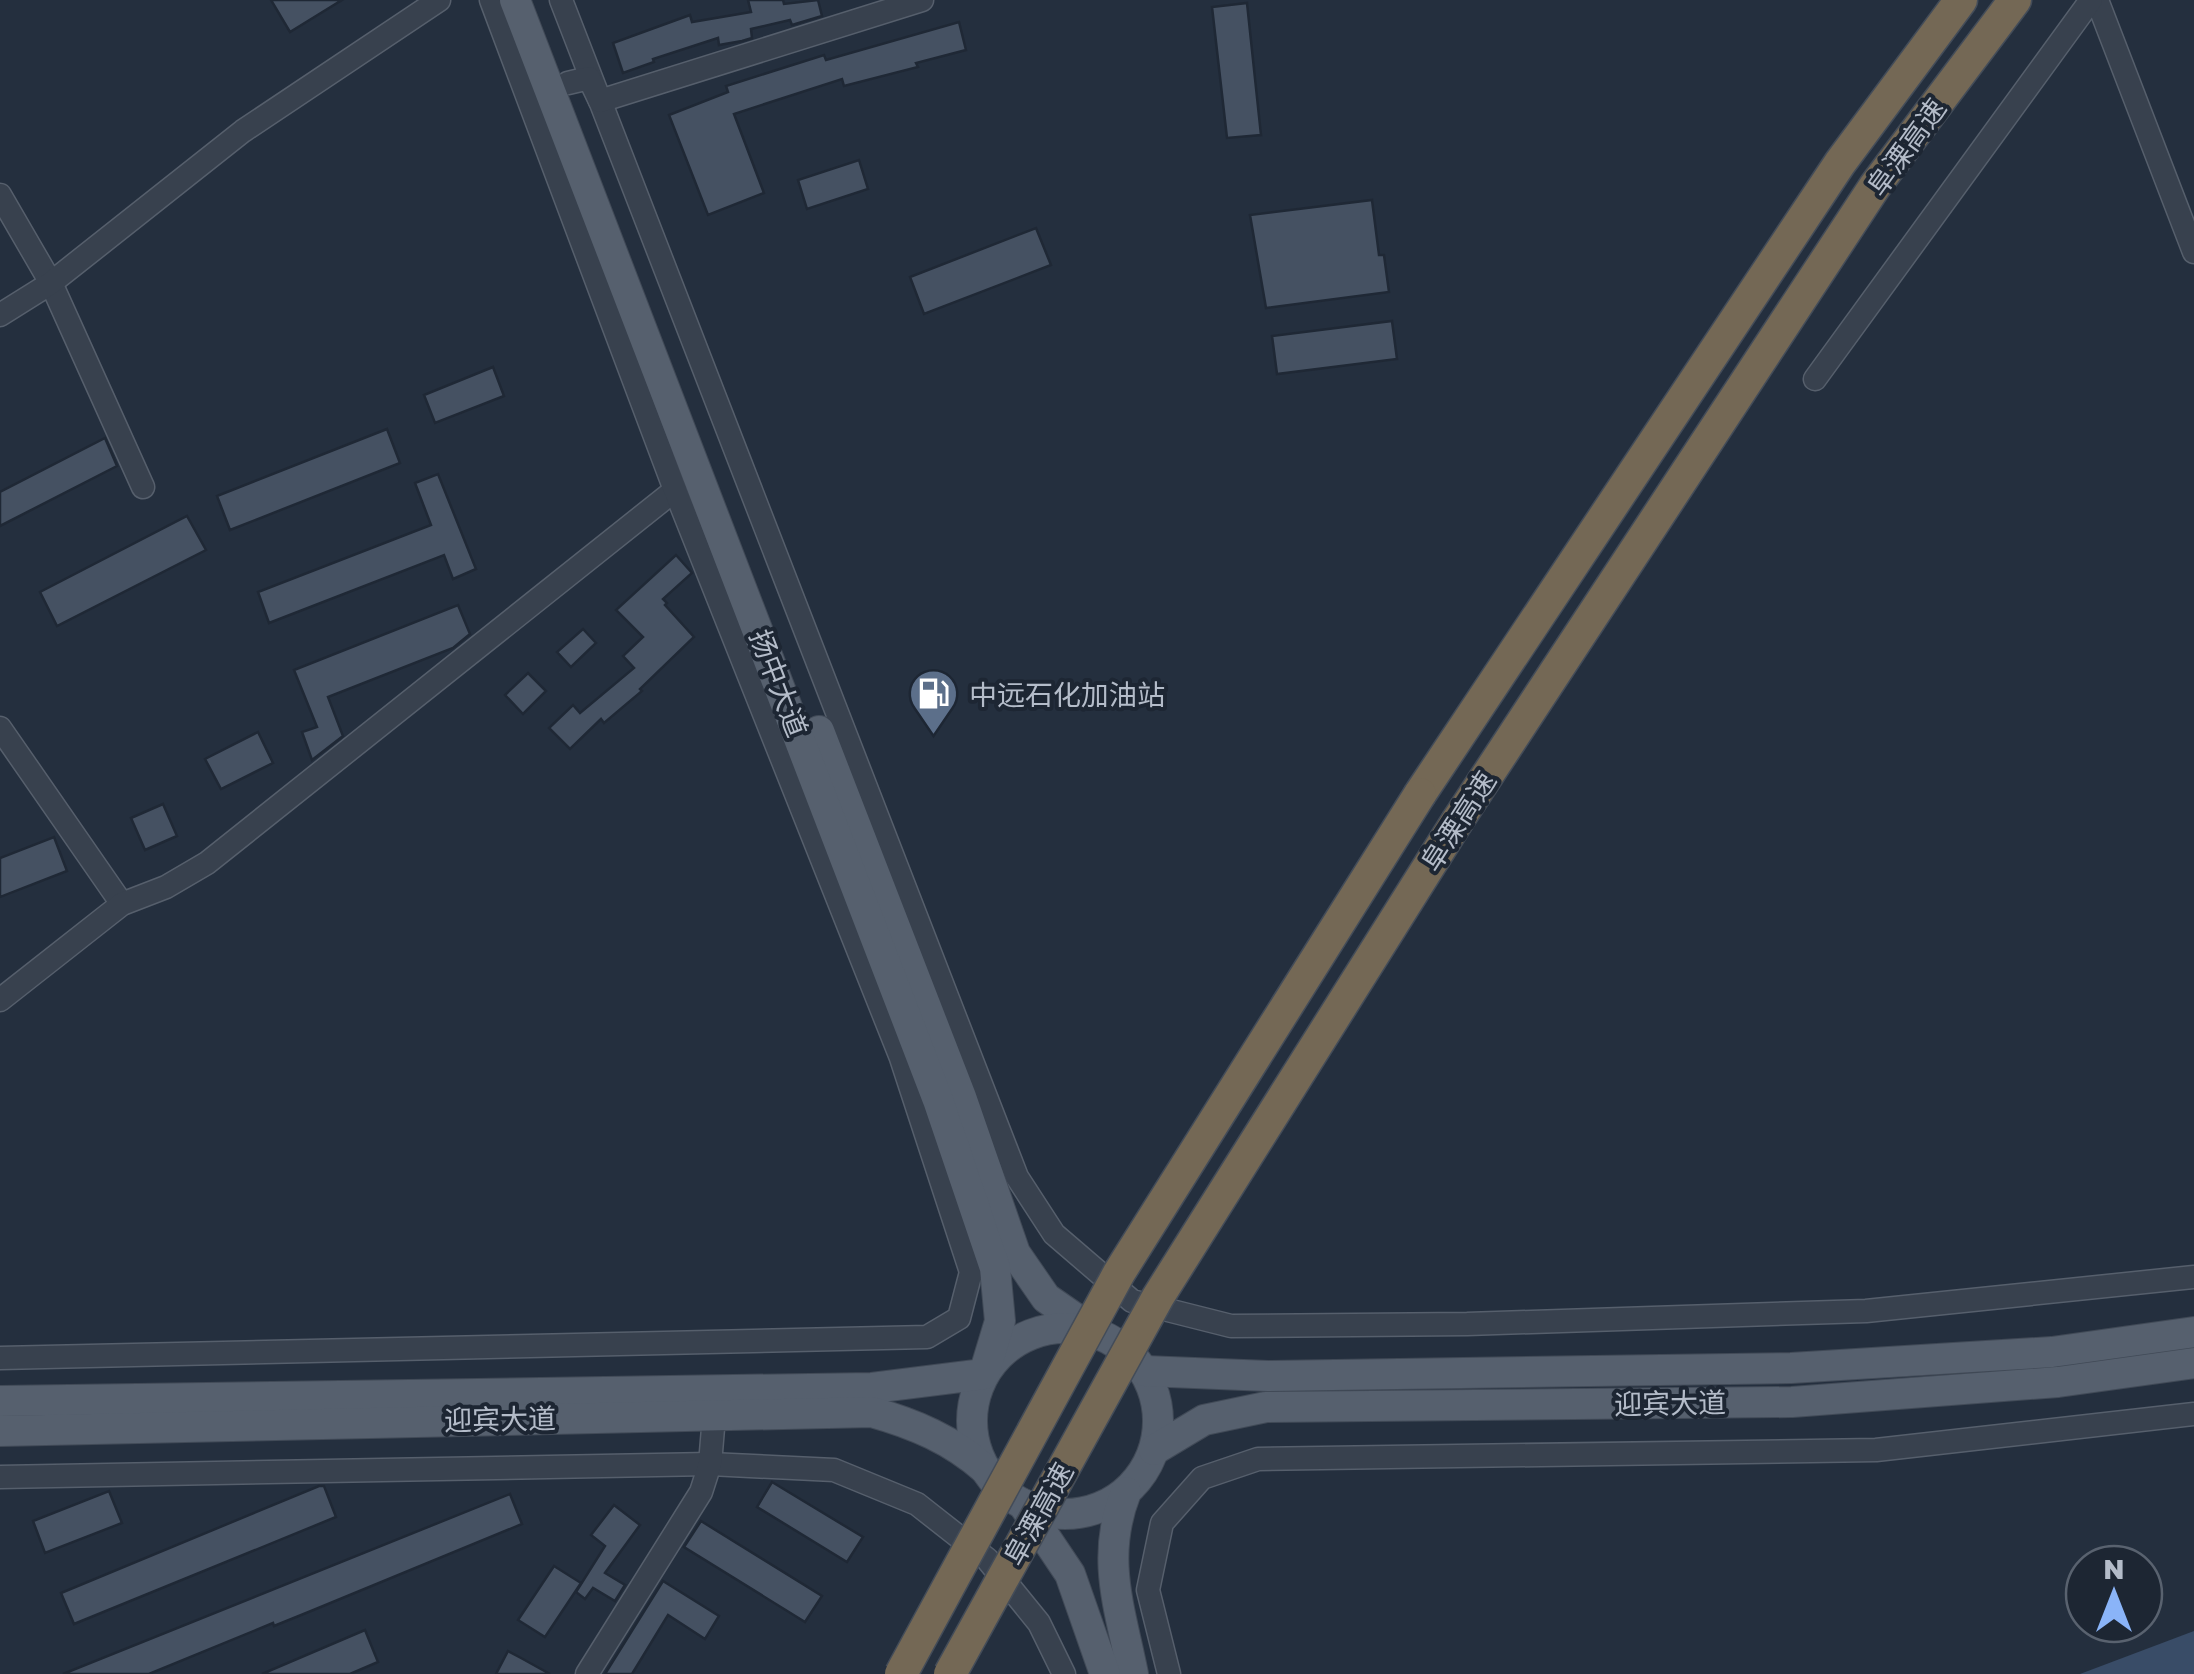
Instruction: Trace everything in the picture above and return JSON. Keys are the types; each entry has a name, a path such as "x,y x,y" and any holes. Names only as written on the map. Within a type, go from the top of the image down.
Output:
{"highway":[{"name":"阜溧高速","path":"901,1674 1119,1273 1420,794 1840,163 1962,0"},
{"name":"阜溧高速","path":"950,1674 1158,1297 1458,820 1875,186 2015,0"}],"main road":[{"name":"扬中大道","path":"515,0 950,1138 995,1268 1000,1321 984,1374"},
{"name":"扬中大道","path":"537,0 954,1078 1015,1252 1046,1298 1095,1332"},
{"path":"1064,1327 1095,1332 1123,1347 1145,1371 1157,1400 1159,1425 1154,1450 1143,1473 1126,1492 1103,1506 1076,1514 1049,1513 1023,1504 1002,1489 985,1469 975,1446 971,1422 974,1397 984,1374 1005,1349 1032,1333 1064,1327"},
{"name":"迎宾大道","path":"1145,1371 1268,1376 1791,1368 2052,1352 2194,1332"},
{"name":"迎宾大道","path":"1154,1450 1204,1420 1266,1407 1792,1402 2058,1382 2194,1363"},
{"name":"迎宾大道","path":"0,1401 872,1388 984,1374"},
{"name":"迎宾大道","path":"0,1432 872,1412 914,1424 964,1450 985,1469"},
{"path":"1126,1492 1115,1521 1111,1566 1133,1674"},
{"path":"1023,1504 1070,1574 1105,1674"}],"street":[{"path":"0,315 51,283 243,131 439,0"},
{"path":"0,1358 928,1337 958,1318 971,1272 901,1058 675,490 491,0"},
{"path":"561,0 1017,1177 1054,1234 1132,1301 1231,1326 1468,1324 1866,1311 2194,1277"},
{"path":"600,101 871,8 922,0"},
{"path":"2094,0 2194,252"},
{"path":"1814,379 2094,0"},
{"path":"568,83 590,78 600,101"},
{"path":"0,195 51,283 143,487"},
{"path":"0,1000 122,904 166,887 207,863 675,490"},
{"path":"0,728 122,904"},
{"path":"1169,1674 1148,1590 1162,1522 1202,1478 1258,1459 1876,1450 2194,1414"},
{"path":"587,1674 701,1492 710,1464 714,1416"},
{"path":"0,1477 710,1464 834,1470 916,1504 987,1558 1040,1623 1064,1674"}],"water":[{"path":"2194,1631 2194,1674 2080,1674 2164,1644"}],"building":[{"path":"271,0 342,0 290,32"},
{"path":"748,0 783,0 784,4 818,0 822,16 792,25 790,20 751,29 752,38 742,41 719,45 718,38 623,73 613,43 690,15 692,22 751,12"},
{"path":"1247,3 1261,135 1227,138 1212,7"},
{"path":"959,22 966,50 844,86 842,79 734,114 764,193 708,215 669,115 728,92 726,86 824,55 826,60"},
{"path":"859,160 868,189 807,209 798,180"},
{"path":"1372,200 1379,255 1384,255 1389,292 1266,308 1250,215"},
{"path":"1036,228 1051,265 924,314 910,277"},
{"path":"1392,321 1397,359 1277,374 1272,336"},
{"path":"493,367 504,396 435,423 424,395"},
{"path":"387,429 400,463 230,530 217,496"},
{"path":"105,438 117,466 0,526 0,492"},
{"path":"438,474 476,569 453,579 444,555 269,623 258,592 431,525 415,483"},
{"path":"187,516 206,550 57,626 40,592"},
{"path":"676,555 692,573 663,599 694,637 642,691 604,723 601,719 570,749 549,728 573,705 580,713 634,668 623,656 643,637 616,610"},
{"path":"458,605 470,634 453,648 328,697 343,736 312,760 302,732 317,727 294,670"},
{"path":"583,629 596,643 571,667 557,652"},
{"path":"528,673 546,691 523,714 505,695"},
{"path":"258,732 273,763 221,789 205,759"},
{"path":"163,804 177,836 145,850 131,818"},
{"path":"54,837 67,871 0,897 0,858"},
{"path":"772,1482 863,1537 847,1562 757,1507"},
{"path":"324,1486 336,1517 74,1624 61,1593"},
{"path":"109,1491 122,1523 45,1553 33,1521"},
{"path":"510,1494 522,1524 274,1626 273,1623 149,1674 63,1674"},
{"path":"614,1505 640,1525 605,1573 625,1585 615,1601 593,1588 585,1599 576,1592 605,1546 591,1535"},
{"path":"701,1521 822,1596 805,1622 684,1547"},
{"path":"554,1566 581,1583 545,1637 518,1620"},
{"path":"663,1581 719,1616 705,1639 668,1615 632,1674 605,1674"},
{"path":"365,1630 378,1662 350,1674 262,1674"},
{"path":"508,1651 521,1658 550,1674 496,1674"}],"place":[{"name":"中远石化加油站","path":"934,736"}]}
